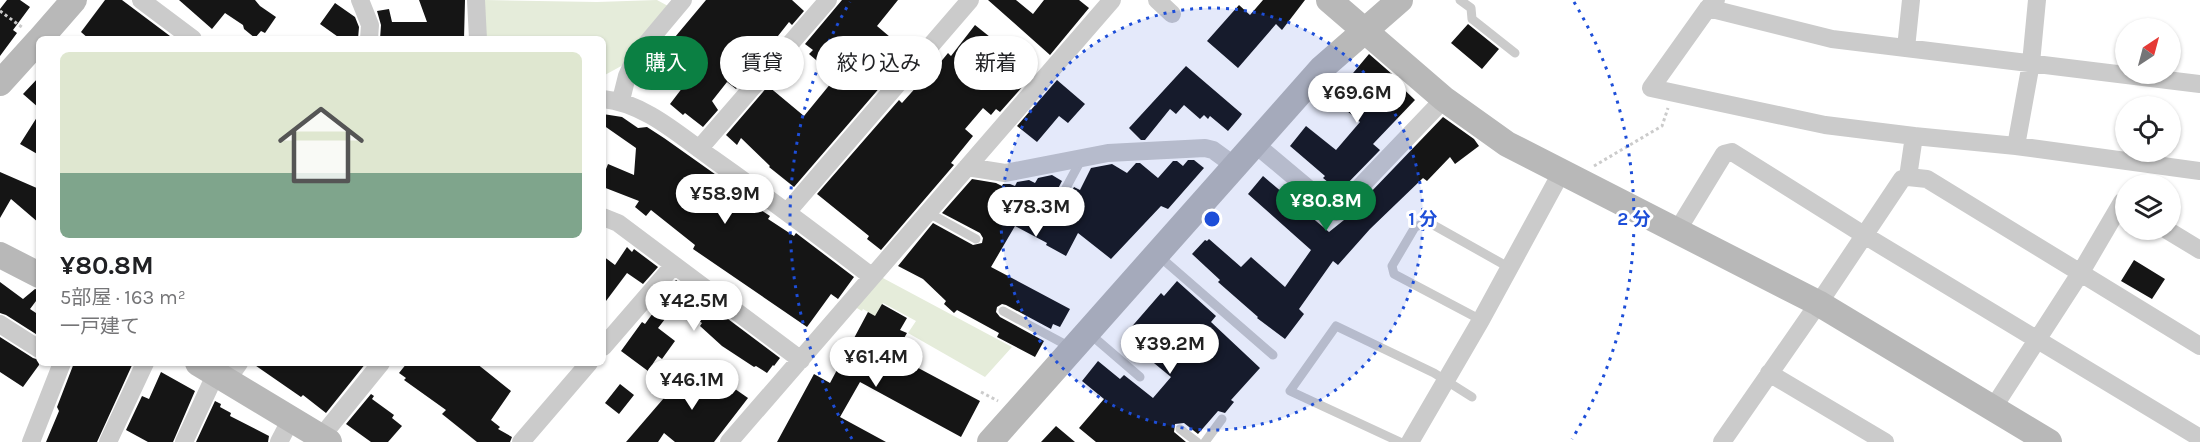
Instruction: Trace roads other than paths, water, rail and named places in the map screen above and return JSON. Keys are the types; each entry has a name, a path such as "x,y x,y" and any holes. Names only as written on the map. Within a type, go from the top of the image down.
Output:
{"street":[{"path":"42,36 74,0"},
{"path":"141,0 189,36"},
{"path":"360,0 370,25 369,36"},
{"path":"476,0 478,36"},
{"path":"683,0 636,56 612,100 670,127 788,212 871,276"},
{"path":"699,149 828,0"},
{"path":"788,212 970,0"},
{"path":"729,442 1112,0"},
{"path":"1158,0 1173,14"},
{"path":"1329,0 1444,99 1507,144 1818,303 2049,442"},
{"path":"990,442 1322,68 1400,0"},
{"path":"1906,48 1911,0"},
{"path":"2016,146 2031,63 2037,0"},
{"path":"2200,84 1832,39 1712,4 1651,88 1825,125 2016,146 2200,171"},
{"path":"0,83 36,43"},
{"path":"1255,144 1336,212 1444,99"},
{"path":"1908,177 1914,136"},
{"path":"967,167 1005,173 1108,153 1205,148 1213,150 1235,166"},
{"path":"1677,231 1724,153 1732,152 1864,235 2038,339 2193,437"},
{"path":"1728,440 1769,373 1902,179 1908,177 1927,179 2200,346"},
{"path":"1410,442 1510,268 1570,178"},
{"path":"1993,408 2081,272 2115,214"},
{"path":"606,218 618,223 801,360"},
{"path":"2181,238 2200,250"},
{"path":"0,255 36,272"},
{"path":"606,344 674,265"},
{"path":"0,324 36,347"},
{"path":"31,442 60,366"},
{"path":"108,442 144,366"},
{"path":"184,442 220,370 325,440 379,366"},
{"path":"521,442 586,366"},
{"path":"1769,373 1885,442"},
{"path":"279,442 291,419"}],"lane":[{"path":"1460,0 1471,8 1472,19 1515,53"},
{"path":"1053,212 1082,157"},
{"path":"927,212 976,239"},
{"path":"1481,320 1394,274 1392,266 1415,227 1428,222 1510,268"},
{"path":"1157,254 1273,355"},
{"path":"1003,311 1080,341 1140,377"},
{"path":"1400,442 1290,391 1336,326 1445,380 1472,397"},
{"path":"1205,442 1222,419"},
{"path":"1180,429 1197,442"}]}
